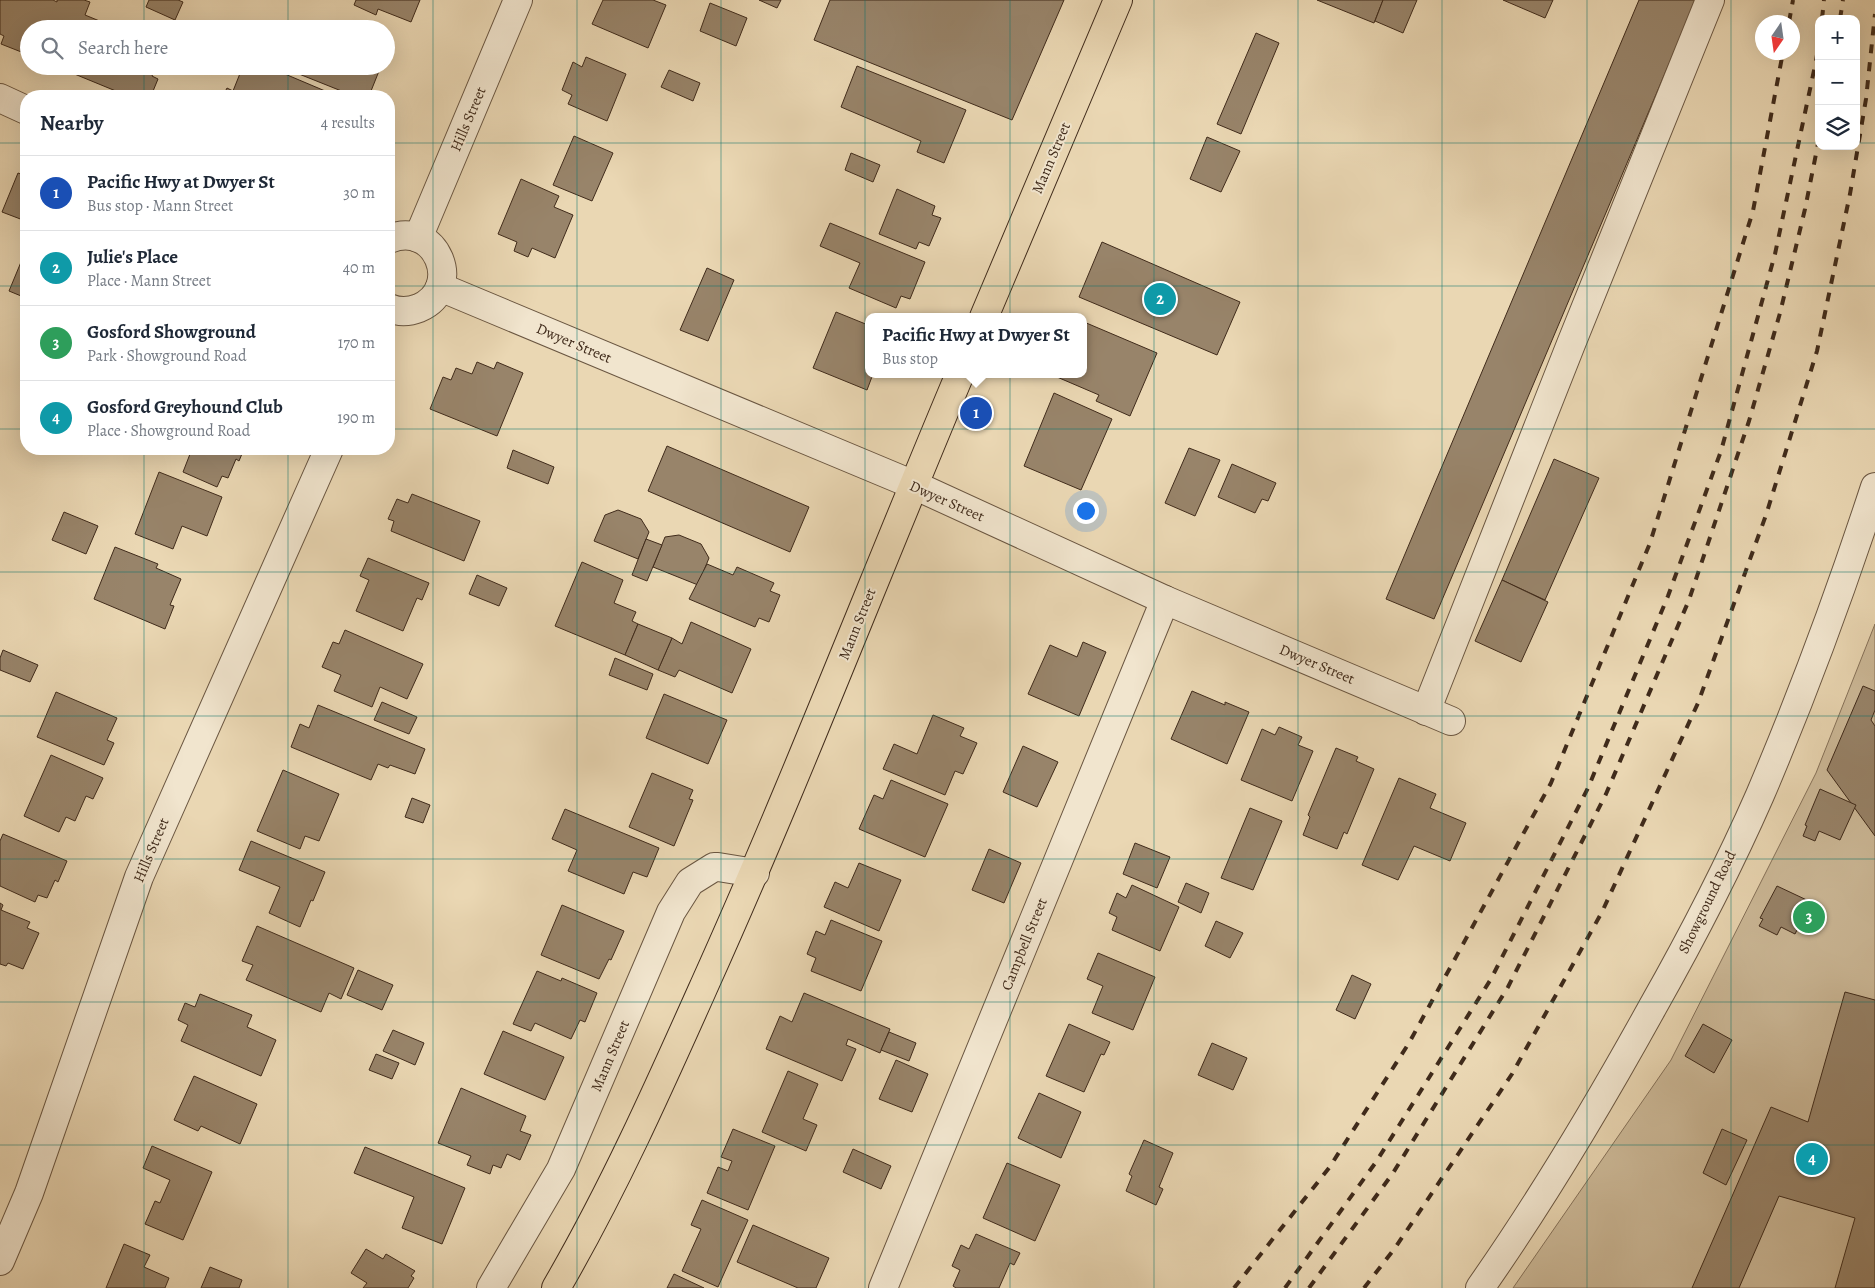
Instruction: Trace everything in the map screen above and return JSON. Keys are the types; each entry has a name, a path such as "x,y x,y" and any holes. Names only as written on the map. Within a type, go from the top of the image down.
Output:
{"main road":[{"name":"Mann Street","path":"986,313 1118,0"},
{"name":"Mann Street","path":"556,1288 615,1182 755,873 958,378"}],"street":[{"name":"Hills Street","path":"418,238 518,0"},
{"path":"1426,711 1710,0"},
{"path":"0,98 20,107"},
{"path":"395,236 407,235 428,243 436,253 441,264 442,276 440,287 434,298 425,305 414,310 395,310"},
{"name":"Dwyer Street","path":"440,287 914,485 1165,600 1451,722"},
{"name":"Hills Street","path":"0,1261 29,1193 139,877 326,455"},
{"name":"Showground Road","path":"1480,1288 1541,1198 1611,1084 1681,957 1759,796 1852,560 1875,487"},
{"name":"Campbell Street","path":"883,1288 1165,600"},
{"name":"Mann Street","path":"491,1288 561,1169 671,912 690,882 718,867 755,873"}],"shaded area":[{"path":"1875,624 1875,1288 1513,1288 1671,1060 1816,773"}],"building":[{"path":"0,0 53,0 57,2 57,0 84,0 90,2 85,15 97,20 20,20 20,51 1,44 4,36 0,34"},
{"path":"149,0 178,0 183,2 175,20 146,7"},
{"path":"356,0 420,0 411,22 378,9 376,15 354,5"},
{"path":"603,0 653,0 666,5 648,48 592,24"},
{"path":"759,0 781,0 777,8"},
{"path":"830,0 1064,0 1012,120 814,40"},
{"path":"1317,0 1383,0 1374,23"},
{"path":"1383,0 1417,0 1403,33 1375,21"},
{"path":"1503,0 1553,0 1545,18"},
{"path":"1639,0 1696,0 1434,619 1386,599"},
{"path":"710,3 747,18 736,46 700,31"},
{"path":"1256,33 1279,43 1241,134 1217,124"},
{"path":"586,57 626,74 607,121 568,104 572,95 562,90 573,62 582,67"},
{"path":"857,66 966,110 944,163 917,152 921,141 841,107"},
{"path":"669,70 700,83 693,101 661,87"},
{"path":"77,75 152,75 158,79 153,90 113,90"},
{"path":"239,75 287,75 323,90 233,90"},
{"path":"302,75 377,75 371,90 339,90"},
{"path":"574,136 613,153 592,201 553,185"},
{"path":"1207,137 1240,151 1221,192 1190,179"},
{"path":"851,153 880,165 873,182 845,170"},
{"path":"18,173 20,174 20,219 2,212"},
{"path":"521,179 559,196 554,207 573,215 555,258 532,248 528,257 514,251 517,242 498,234"},
{"path":"897,189 935,206 932,215 941,218 929,246 919,242 916,249 879,234"},
{"path":"830,223 925,262 910,299 901,296 896,308 849,288 860,263 820,246"},
{"path":"1102,242 1240,302 1217,355 1079,297"},
{"path":"20,264 20,296 9,291"},
{"path":"707,268 734,280 708,341 680,330"},
{"path":"836,312 865,324 865,378 872,378 867,390 813,368"},
{"path":"1087,323 1157,353 1130,416 1096,401 1099,395 1059,378 1087,378"},
{"path":"477,362 494,369 497,362 523,373 497,436 430,409 443,377 451,380 456,368 472,374"},
{"path":"1054,393 1112,419 1081,490 1024,466"},
{"path":"667,446 809,507 790,552 648,491"},
{"path":"1189,448 1220,460 1195,516 1165,503"},
{"path":"513,450 554,467 548,484 507,468"},
{"path":"190,455 242,455 239,461 236,459 228,478 222,476 217,487 183,472"},
{"path":"1554,459 1599,478 1545,600 1502,580"},
{"path":"1232,464 1276,483 1268,501 1262,499 1255,513 1218,497"},
{"path":"159,472 222,497 207,536 182,526 173,549 135,534"},
{"path":"412,494 480,521 464,561 391,531 394,521 388,519 397,499 408,503"},
{"path":"618,510 641,519 649,532 638,559 594,541 605,515"},
{"path":"64,512 98,526 86,554 52,540"},
{"path":"679,535 701,544 709,558 698,585 653,567 665,537"},
{"path":"646,539 662,545 647,581 632,575"},
{"path":"115,547 158,564 156,568 181,579 170,605 174,606 165,629 94,599"},
{"path":"368,558 429,583 422,600 417,598 403,631 356,611 369,580 360,576"},
{"path":"582,562 623,580 614,603 636,612 632,621 638,624 625,655 555,626"},
{"path":"707,564 733,575 737,567 774,583 770,591 780,595 769,622 759,618 755,627 689,599"},
{"path":"477,575 507,588 499,606 469,594"},
{"path":"1502,580 1548,602 1521,662 1475,641"},
{"path":"691,622 751,649 732,693 679,670 675,677 658,670 672,638 682,644"},
{"path":"638,624 672,638 658,670 625,655"},
{"path":"345,630 423,664 407,699 380,687 372,707 334,691 341,675 322,667 333,642 339,644"},
{"path":"1083,642 1106,652 1079,716 1028,694 1050,645 1077,657"},
{"path":"3,650 38,665 30,682 0,670 0,658"},
{"path":"615,658 653,674 647,690 609,675"},
{"path":"1863,686 1875,691 1875,710 1871,720 1875,726 1875,836 1827,770"},
{"path":"1192,691 1225,705 1225,702 1249,712 1227,764 1171,739"},
{"path":"56,692 117,718 107,740 114,743 104,765 37,737"},
{"path":"664,694 727,720 708,764 646,738"},
{"path":"382,702 417,717 409,734 374,720"},
{"path":"318,705 425,749 415,774 390,765 388,768 378,764 371,780 291,747 300,724 309,728"},
{"path":"933,715 964,728 960,736 977,743 963,774 955,771 945,795 883,769 894,744 917,754"},
{"path":"1279,727 1302,737 1298,745 1313,751 1292,801 1241,780 1262,729 1275,735"},
{"path":"1023,746 1058,762 1037,807 1003,792"},
{"path":"1336,748 1358,757 1356,761 1374,769 1347,834 1344,832 1337,849 1303,835 1310,817 1308,815"},
{"path":"51,755 103,778 93,799 86,796 75,821 66,817 59,832 24,816"},
{"path":"283,770 339,794 319,841 305,836 300,849 257,831"},
{"path":"652,773 693,790 689,799 693,800 674,846 629,827"},
{"path":"1399,778 1436,794 1430,808 1466,823 1450,861 1414,846 1398,880 1362,865"},
{"path":"891,780 948,804 925,857 859,829 874,795 883,799"},
{"path":"1820,789 1856,805 1840,840 1819,831 1815,841 1803,836 1807,826 1805,825"},
{"path":"412,798 430,805 423,823 405,817"},
{"path":"1250,808 1282,821 1253,890 1221,878"},
{"path":"565,809 659,848 647,877 633,872 624,894 568,871 577,850 552,839"},
{"path":"3,834 67,861 58,882 55,880 47,898 38,895 35,902 0,886 0,841"},
{"path":"251,841 325,872 300,927 269,913 280,887 239,870"},
{"path":"1135,843 1170,857 1157,888 1123,874"},
{"path":"989,849 1021,863 1004,903 972,890"},
{"path":"859,863 901,880 879,931 824,907 835,882 848,888"},
{"path":"1186,883 1209,893 1201,913 1178,902"},
{"path":"1132,885 1179,907 1160,951 1112,930 1117,917 1109,913 1117,893 1126,898"},
{"path":"1777,886 1811,902 1795,934 1781,927 1777,935 1759,926 1763,919 1760,918"},
{"path":"0,903 3,905 1,910 30,922 27,928 39,933 23,969 8,963 6,966 0,964"},
{"path":"562,905 624,931 611,960 609,959 599,979 541,955"},
{"path":"831,920 882,941 861,991 811,971 816,958 807,954 816,931 825,935"},
{"path":"1216,921 1243,933 1230,958 1205,946"},
{"path":"257,926 354,968 341,999 329,993 321,1012 246,980 253,965 242,961"},
{"path":"1098,953 1155,977 1133,1030 1092,1013 1103,986 1087,979"},
{"path":"358,970 393,985 382,1010 347,995"},
{"path":"537,971 561,981 562,978 597,993 585,1022 580,1020 571,1039 535,1023 531,1031 513,1024"},
{"path":"1352,975 1371,984 1355,1019 1336,1010"},
{"path":"1845,992 1875,1000 1875,1288 1835,1288 1855,1218 1779,1196 1739,1288 1692,1288 1771,1107 1808,1122"},
{"path":"804,993 890,1029 880,1053 848,1039 846,1045 856,1049 842,1081 766,1049 780,1016 792,1022"},
{"path":"200,994 252,1015 247,1027 276,1040 261,1076 181,1041 188,1025 178,1020 185,1003 195,1007"},
{"path":"1069,1024 1110,1042 1104,1055 1101,1054 1084,1092 1046,1076"},
{"path":"1703,1024 1732,1040 1714,1073 1685,1056"},
{"path":"393,1030 424,1043 415,1065 383,1051"},
{"path":"503,1031 564,1057 545,1100 484,1074"},
{"path":"889,1032 916,1043 909,1061 881,1050"},
{"path":"1212,1043 1247,1058 1233,1090 1198,1075"},
{"path":"376,1054 399,1063 392,1079 369,1070"},
{"path":"896,1060 928,1074 912,1112 879,1099"},
{"path":"788,1071 818,1084 803,1119 817,1125 806,1151 762,1132"},
{"path":"194,1076 257,1104 240,1144 201,1126 198,1131 174,1120"},
{"path":"461,1088 526,1116 520,1131 531,1135 520,1160 507,1154 501,1168 493,1165 490,1174 467,1165 471,1156 438,1143"},
{"path":"1039,1093 1081,1112 1061,1158 1018,1138"},
{"path":"733,1129 775,1146 748,1210 707,1193 718,1167 728,1171 732,1161 721,1157"},
{"path":"1722,1129 1747,1140 1726,1185 1703,1173"},
{"path":"1144,1140 1173,1153 1159,1187 1163,1189 1156,1205 1126,1191 1132,1176 1129,1174"},
{"path":"152,1146 212,1172 183,1240 145,1224 155,1201 160,1203 170,1180 143,1168"},
{"path":"365,1147 465,1188 442,1244 402,1228 414,1197 354,1173"},
{"path":"853,1149 891,1166 881,1189 843,1172"},
{"path":"1007,1163 1060,1185 1035,1241 983,1218"},
{"path":"702,1200 748,1220 718,1287 682,1271 701,1229 691,1225"},
{"path":"753,1225 829,1258 816,1288 798,1288 737,1262"},
{"path":"976,1234 1020,1253 1014,1265 1010,1263 999,1288 956,1288 953,1286 960,1270 952,1266 961,1245 969,1249"},
{"path":"124,1244 150,1255 144,1267 169,1278 165,1288 106,1288"},
{"path":"366,1249 383,1259 386,1254 415,1271 411,1276 414,1278 408,1288 363,1288 367,1283 351,1273"},
{"path":"210,1267 242,1280 239,1288 201,1288"},
{"path":"674,1274 704,1288 667,1288"}],"railway":[{"path":"1790,15 1793,0"},
{"path":"1822,15 1824,0"},
{"path":"1841,15 1843,0"},
{"path":"1364,1288 1395,1248 1512,1074 1602,912 1698,703 1766,515 1817,351 1850,194 1866,99 1875,14"},
{"path":"1234,1288 1329,1168 1409,1043 1551,783 1650,543 1753,211 1781,60"},
{"path":"1285,1288 1376,1162 1491,979 1588,788 1668,596 1721,451 1775,254 1816,60"},
{"path":"1309,1288 1393,1173 1508,987 1606,794 1689,600 1749,421 1780,313 1817,150"}],"place":[{"name":"Julie's Place","path":"1160,299"},
{"name":"Pacific Hwy at Dwyer St","path":"976,413"},
{"name":"Gosford Showground","path":"1809,917"},
{"name":"Gosford Greyhound Club","path":"1812,1159"}]}
